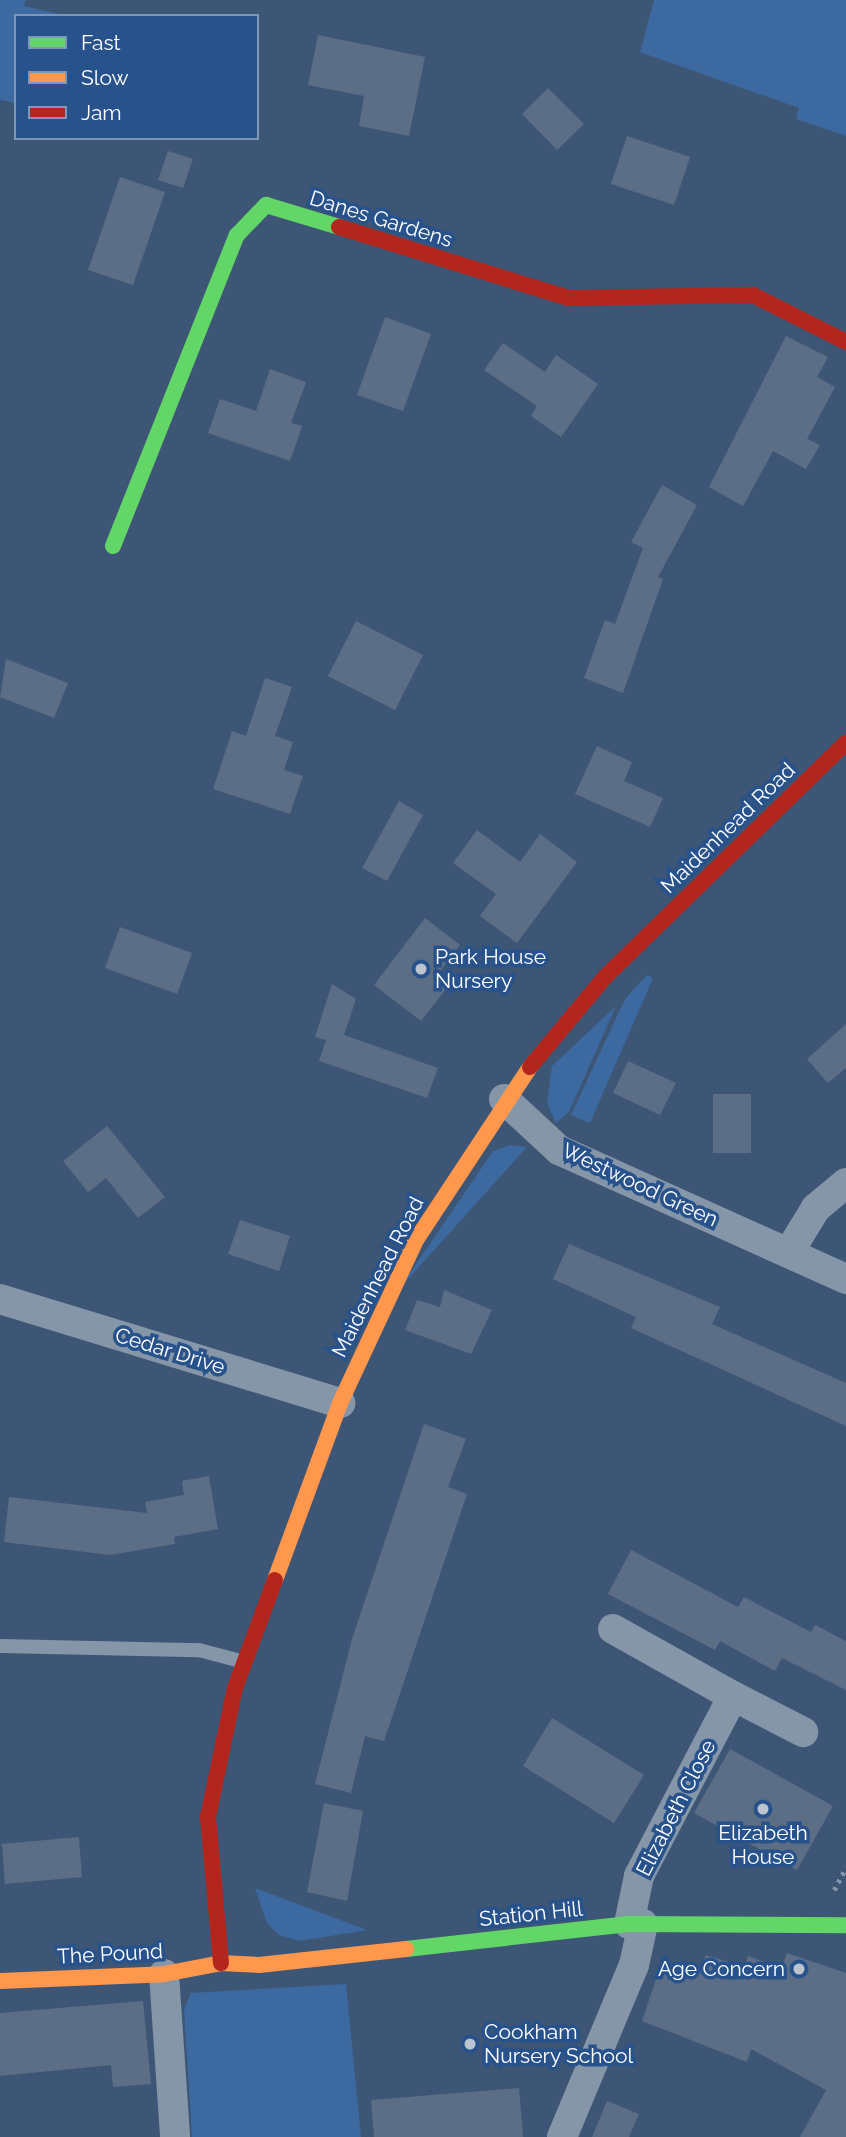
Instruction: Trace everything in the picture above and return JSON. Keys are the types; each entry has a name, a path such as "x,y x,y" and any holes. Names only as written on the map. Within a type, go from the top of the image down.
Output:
{"main road":[{"name":"Danes Gardens","path":"113,546 237,235 266,205 569,298 753,295 846,342"},
{"name":"Maidenhead Road","path":"221,1962 208,1817 243,1662 340,1403 416,1240 504,1099 605,977 846,743"},
{"name":"Station Hill","path":"221,1962 259,1965 636,1924 846,1924"},
{"name":"The Pound","path":"0,1982 164,1974 221,1962"}],"street":[{"name":"Westwood Green","path":"504,1099 559,1150 846,1279"},
{"path":"789,1252 816,1208 846,1183"},
{"name":"Cedar Drive","path":"0,1299 340,1403"},
{"path":"613,1629 803,1732"},
{"name":"Elizabeth Close","path":"562,2137 634,1965 639,1876 733,1696"},
{"path":"164,1974 175,2137"}],"lane":[{"path":"1,1646 199,1650 243,1662"}],"shaded area":[{"path":"0,0 26,0 24,6 58,14 14,14 14,103 0,100"},
{"path":"654,0 846,0 846,136 796,119 799,108 640,52"},
{"path":"647,975 653,978 590,1123 571,1115 625,999"},
{"path":"616,1006 569,1112 556,1123 547,1103 552,1066"},
{"path":"510,1145 527,1147 400,1288 493,1151"},
{"path":"255,1888 367,1930 300,1941 279,1935 267,1923"},
{"path":"346,1984 361,2137 192,2137 184,2009 191,1993"}],"building":[{"path":"318,35 425,57 409,136 359,126 364,96 308,85"},
{"path":"548,88 584,124 557,150 522,114"},
{"path":"627,136 690,157 674,205 611,184"},
{"path":"168,151 193,159 183,188 158,180"},
{"path":"120,177 165,192 133,285 88,270"},
{"path":"385,317 431,334 403,411 357,395"},
{"path":"786,336 828,357 817,377 835,387 807,439 820,445 806,469 773,451 743,506 709,487"},
{"path":"503,343 545,372 556,355 598,384 561,437 531,416 537,406 484,370"},
{"path":"270,369 306,382 291,423 302,426 290,461 208,433 220,399 256,411"},
{"path":"662,485 697,505 658,577 663,579 623,693 584,678 605,620 615,624 643,548 631,542"},
{"path":"356,621 423,655 395,710 328,676"},
{"path":"6,659 68,683 54,718 0,697"},
{"path":"265,678 292,687 275,736 293,742 284,770 303,776 290,814 213,789 232,731 246,736"},
{"path":"597,746 632,762 624,781 663,798 650,827 575,794"},
{"path":"399,801 423,815 387,881 362,868"},
{"path":"477,830 520,862 540,834 577,862 517,943 480,916 496,894 453,863"},
{"path":"425,918 460,945 437,975 449,985 421,1021 374,985"},
{"path":"120,927 192,953 177,994 105,968"},
{"path":"332,984 356,999 344,1035 438,1068 427,1098 319,1061 326,1040 315,1037"},
{"path":"846,1024 846,1068 828,1083 807,1059"},
{"path":"628,1061 676,1083 660,1115 613,1093"},
{"path":"713,1094 751,1094 751,1153 713,1153"},
{"path":"107,1126 165,1197 138,1218 106,1178 88,1192 63,1161"},
{"path":"240,1220 290,1236 279,1271 228,1254"},
{"path":"569,1244 720,1307 712,1324 846,1383 846,1426 631,1328 636,1317 553,1279"},
{"path":"444,1290 492,1310 471,1354 405,1330 417,1300 440,1307"},
{"path":"424,1424 466,1439 448,1487 467,1494 384,1741 365,1736 351,1793 315,1784 352,1639"},
{"path":"209,1476 218,1529 174,1537 175,1544 110,1555 4,1542 9,1497 147,1513 145,1502 184,1495 182,1481"},
{"path":"631,1550 738,1607 744,1597 811,1632 815,1625 846,1641 846,1690 782,1658 775,1671 720,1641 715,1650 608,1594"},
{"path":"552,1718 644,1775 614,1823 523,1766"},
{"name":"Elizabeth House","path":"730,1749 833,1806 797,1870 694,1813"},
{"path":"324,1803 363,1811 347,1901 307,1892"},
{"path":"79,1837 82,1877 5,1884 2,1844"},
{"path":"787,1953 846,1973 846,2137 800,2137 826,2090 751,2049 747,2062 642,2021 662,1961 699,1974 706,1955 744,1967 748,1956 782,1968"},
{"path":"143,2001 151,2084 113,2087 111,2065 0,2076 0,2013"},
{"path":"519,2088 523,2137 374,2137 371,2100"},
{"path":"607,2101 639,2114 629,2137 592,2137"}],"traffic: fast":[{"path":"113,546 237,235 266,205 339,227"},
{"path":"406,1949 629,1924 846,1925"}],"traffic: slow":[{"path":"275,1580 340,1403 416,1240 530,1067"},
{"path":"0,1981 164,1974 221,1963 259,1965 406,1949"}],"traffic: jam":[{"path":"339,227 569,298 753,295 846,342"},
{"path":"530,1067 605,977 846,743"},
{"path":"221,1963 208,1817 235,1688 275,1580"}],"place":[{"name":"Park House Nursery","path":"421,969"},
{"name":"Elizabeth House","path":"763,1809"},
{"name":"Age Concern","path":"799,1969"},
{"name":"Cookham Nursery School","path":"470,2044"}]}
